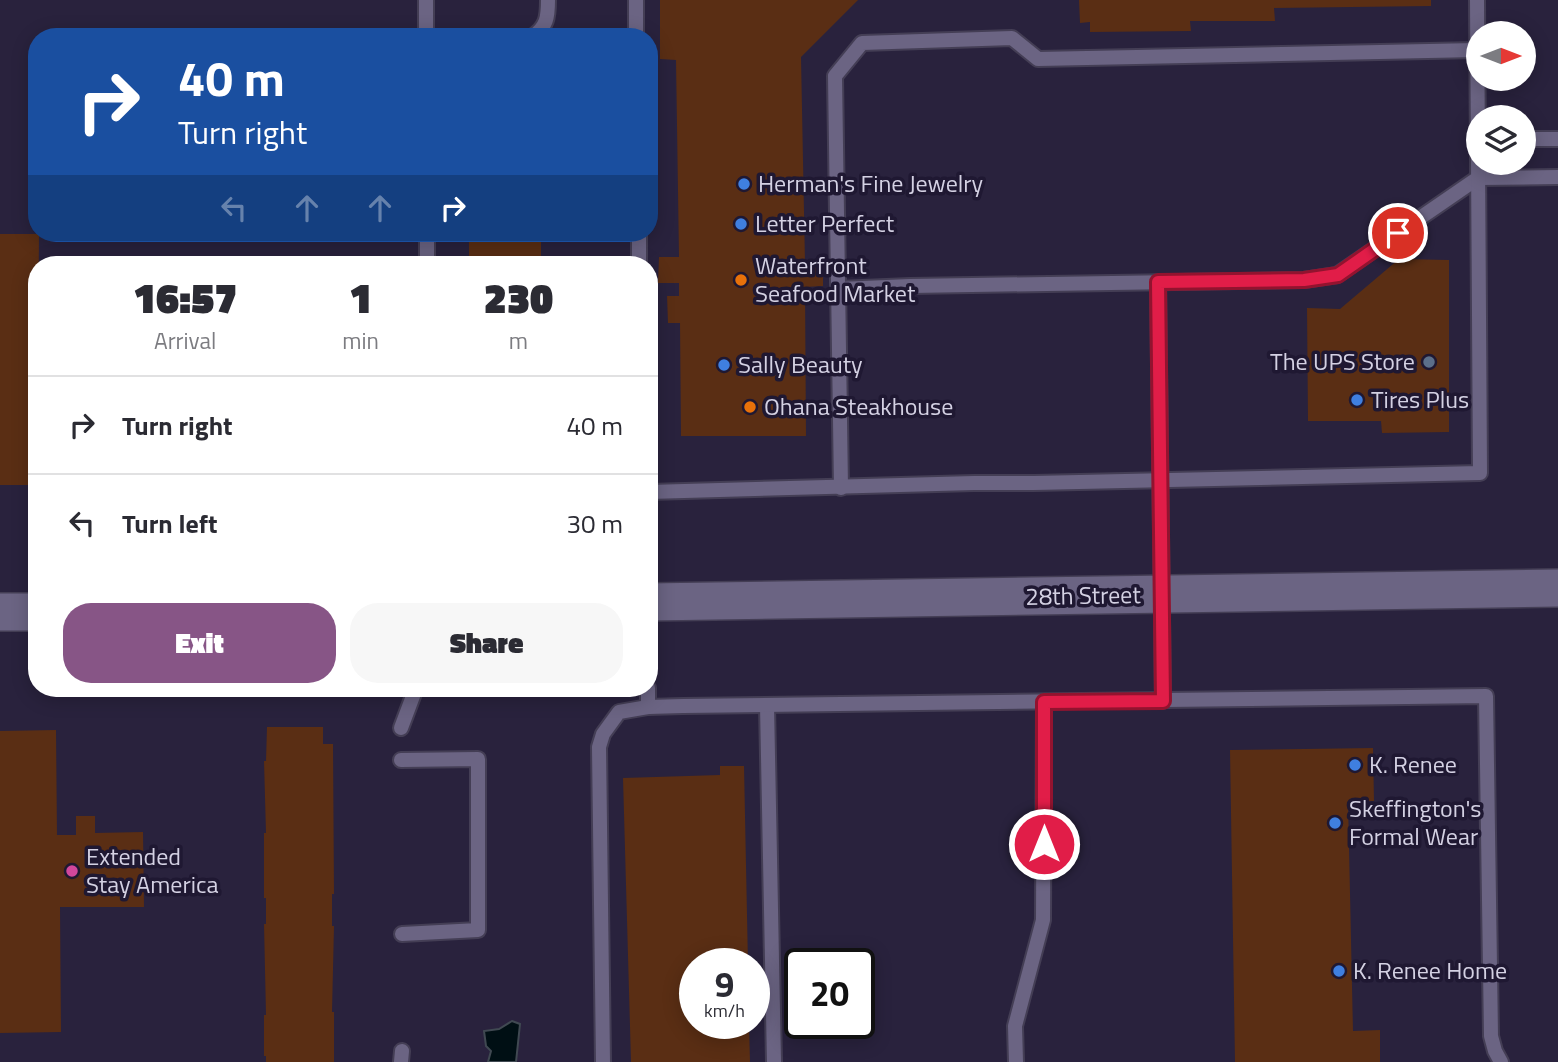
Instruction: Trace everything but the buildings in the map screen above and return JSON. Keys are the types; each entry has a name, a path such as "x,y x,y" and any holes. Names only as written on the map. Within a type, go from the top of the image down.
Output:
{"street":[{"name":"28th Street","path":"658,602 1558,588"},
{"path":"0,612 28,612"}],"lane":[{"path":"426,0 426,28"},
{"path":"542,28 548,16 548,0"},
{"path":"636,0 636,28"},
{"path":"1477,0 1477,21"},
{"path":"841,488 835,76 862,43 1012,38 1038,59 1466,50"},
{"path":"1536,139 1558,139"},
{"path":"839,289 1304,280 1338,275 1478,177 1558,177"},
{"path":"658,492 1479,473 1478,177"},
{"path":"1158,282 1163,701"},
{"path":"603,1062 599,747 603,734 619,712 648,708 767,705 1486,696 1491,1036 1501,1062"},
{"path":"401,728 413,697"},
{"path":"648,697 648,708"},
{"path":"1016,1062 1015,1026 1043,920 1044,702"},
{"path":"767,705 774,1062"},
{"path":"401,760 478,759 478,930 402,934"}],"shaded area":[{"path":"512,1021 520,1024 516,1062 488,1062 491,1051 486,1046 484,1031 499,1029"}],"place":[{"name":"Herman's Fine Jewelry","path":"744,184"},
{"name":"Letter Perfect","path":"741,224"},
{"name":"Waterfront Seafood Market","path":"741,280"},
{"name":"The UPS Store","path":"1429,362"},
{"name":"Sally Beauty","path":"724,365"},
{"name":"Tires Plus","path":"1357,400"},
{"name":"Ohana Steakhouse","path":"750,407"},
{"name":"K. Renee","path":"1355,765"},
{"name":"Skeffington's Formal Wear","path":"1335,823"},
{"name":"Extended Stay America","path":"72,871"},
{"name":"K. Renee Home","path":"1339,971"}],"route":[{"path":"1044,844 1044,702 1163,701 1158,282 1304,280 1338,275 1398,233"}]}
